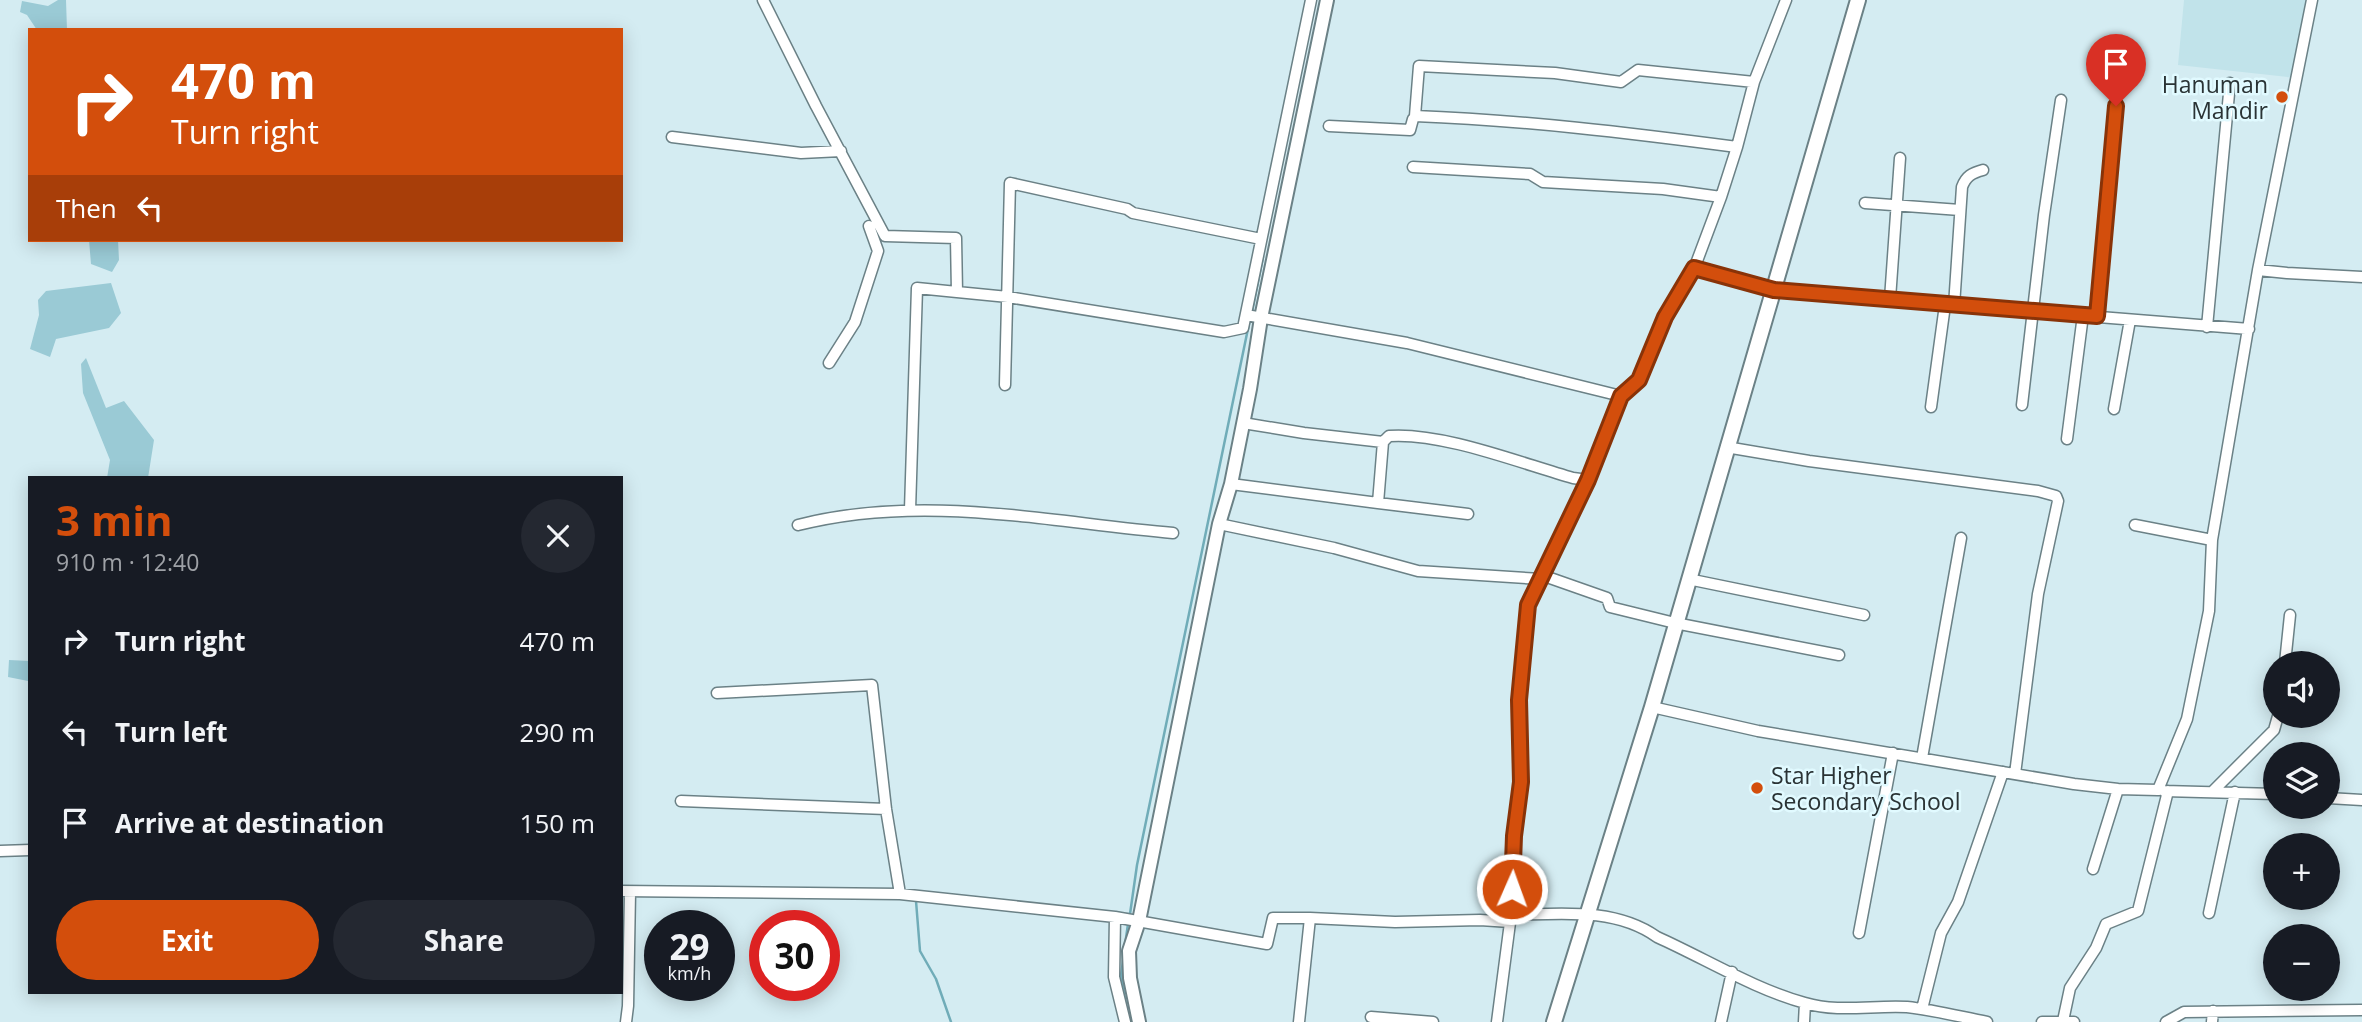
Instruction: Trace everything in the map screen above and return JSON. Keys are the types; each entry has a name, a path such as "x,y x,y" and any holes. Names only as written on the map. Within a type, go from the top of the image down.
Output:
{"main road":[{"path":"1554,1022 1652,707 1858,0"}],"street":[{"path":"763,0 885,236 956,238 957,292"},
{"path":"1139,1022 1130,978 1129,951 1139,921 1219,524 1231,484 1243,424 1261,239 1311,0"},
{"path":"910,510 917,288 1007,297 1224,332 1243,328 1254,317 1327,0"},
{"path":"1497,1022 1510,918 1514,836 1521,782 1519,700 1528,605 1588,480 1621,396 1639,380 1665,317 1694,268 1721,197 1754,82 1786,0"},
{"path":"2063,1021 2070,988 2096,948 2106,924 2138,911 2163,791 2187,719 2209,611 2212,540 2258,270 2312,0"},
{"path":"1737,147 1600,129 1415,116 1419,66 1555,73 1621,82 1638,71 1754,82"},
{"path":"2207,327 2230,83"},
{"path":"2022,405 2061,100"},
{"path":"2097,316 2116,106"},
{"path":"1329,125 1410,130 1413,119"},
{"path":"672,137 800,153 841,151"},
{"path":"1890,299 1900,158"},
{"path":"1413,167 1530,174 1543,182 1663,189 1721,197"},
{"path":"1931,407 1950,305 1965,178 1983,170"},
{"path":"1005,385 1010,183 1127,209 1133,213 1261,239"},
{"path":"1865,203 1960,210"},
{"path":"829,363 855,323 878,251 869,226"},
{"path":"1694,268 1774,290 2249,330"},
{"path":"2258,270 2362,277"},
{"path":"2067,439 2083,315"},
{"path":"1254,317 1407,343 1621,396"},
{"path":"2115,409 2130,320"},
{"path":"1243,424 1382,442"},
{"path":"1378,503 1382,442 1389,436 1407,435 1480,451 1588,480"},
{"path":"1726,447 1809,461 2038,491 2056,496 2058,500 2038,594 2015,774"},
{"path":"1231,484 1468,514"},
{"path":"798,525 836,515 910,510 983,511 1173,533"},
{"path":"1219,524 1334,548 1418,571 1543,576 1607,598 1610,607 1675,623 1839,655"},
{"path":"2135,525 2212,540"},
{"path":"1922,758 1961,538"},
{"path":"1688,579 1864,615"},
{"path":"2286,651 2290,615"},
{"path":"717,693 872,685 886,809 900,894"},
{"path":"1652,707 1758,731 2118,789 2263,793"},
{"path":"2213,791 2275,728"},
{"path":"1859,933 1894,753"},
{"path":"1922,1009 1941,933 1958,902 2003,772"},
{"path":"2093,869 2118,789"},
{"path":"2209,913 2235,792"},
{"path":"2340,799 2362,800"},
{"path":"681,801 886,809"},
{"path":"0,850 28,850"},
{"path":"626,1022 628,1006 625,891 900,894 1115,917 1267,944 1273,918 1395,922 1589,914 1643,926 1657,937 1770,991 1805,1003 1829,1008 1861,1006 1922,1009 1987,1022"},
{"path":"1115,917 1114,977 1125,1022"},
{"path":"1299,1022 1310,918"},
{"path":"1721,1022 1732,972"},
{"path":"1804,1022 1805,1003"},
{"path":"2166,1022 2184,1012 2213,1017 2362,1010"},
{"path":"1371,1017 1433,1022"},
{"path":"2042,1022 2074,1022"}],"shaded area":[{"path":"58,0 66,0 67,28 36,28 27,15 20,12 22,1 48,6"},
{"path":"2184,0 2310,0 2296,78 2178,65"},
{"path":"89,242 118,242 119,260 112,272 91,264"},
{"path":"111,283 121,313 109,328 56,339 50,357 30,349 39,315 38,300 46,291"},
{"path":"86,358 106,408 124,401 154,440 148,476 107,476 110,460 83,393 81,364"},
{"path":"9,660 28,661 28,681 8,677"}],"waterway":[{"path":"1252,312 1263,257"},
{"path":"1122,914 1130,914 1137,865 1250,319"},
{"path":"916,901 920,951 936,979 951,1022"},
{"path":"1125,945 1128,924"},
{"path":"1124,955 1121,975 1127,1010"}],"place":[{"name":"Hanuman Mandir","path":"2282,97"},
{"name":"Star Higher Secondary School","path":"1757,788"}],"route":[{"path":"1512,889 1514,836 1521,782 1519,700 1528,605 1588,480 1621,396 1639,380 1665,317 1694,268 1774,290 2097,316 2116,106"}]}
